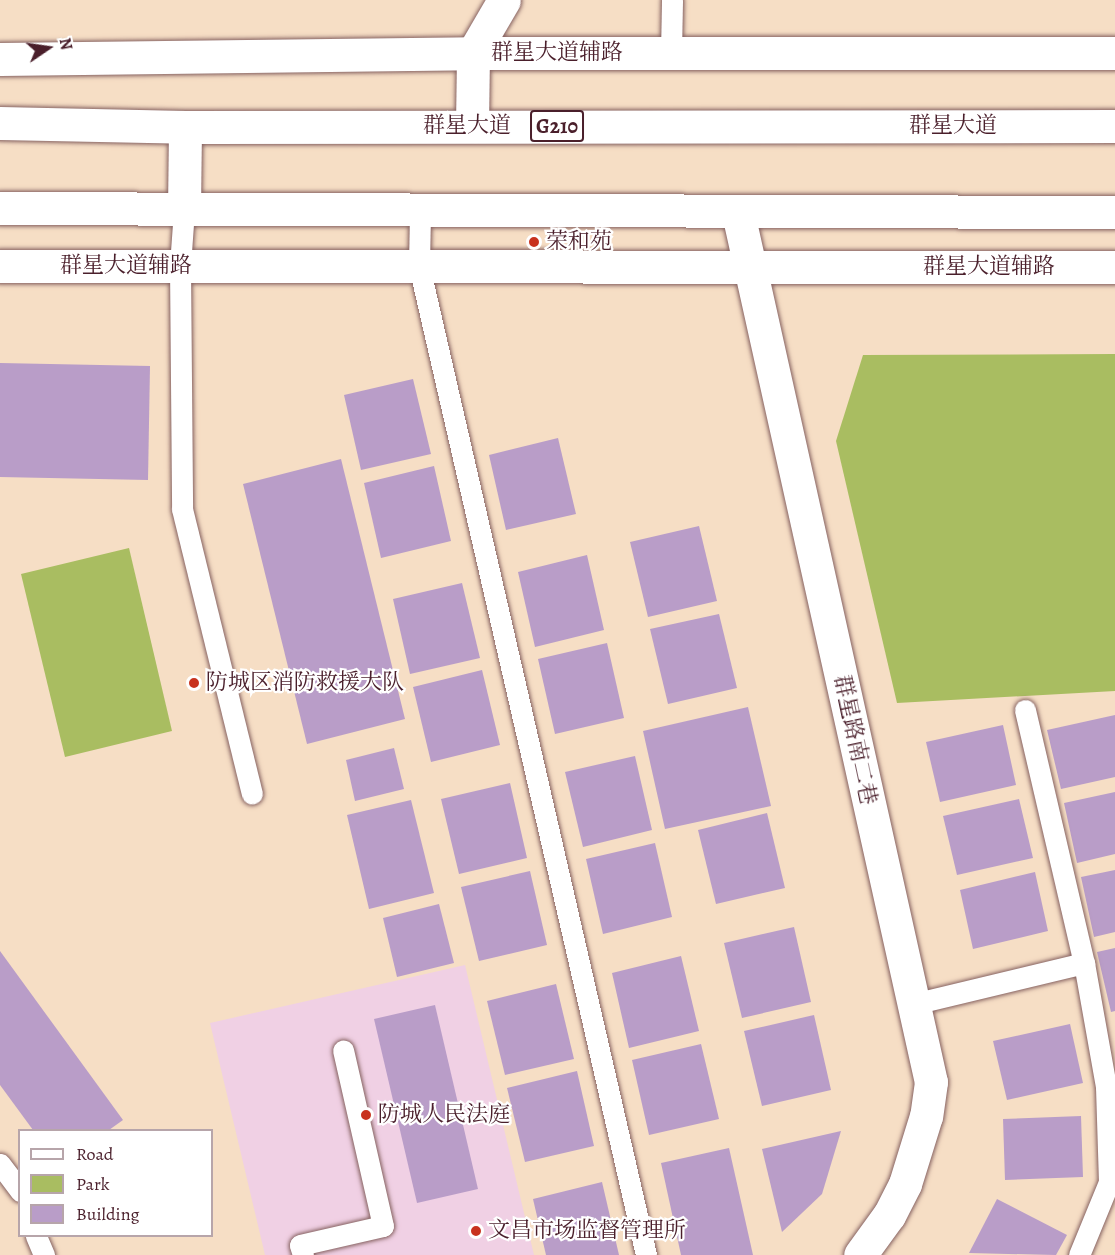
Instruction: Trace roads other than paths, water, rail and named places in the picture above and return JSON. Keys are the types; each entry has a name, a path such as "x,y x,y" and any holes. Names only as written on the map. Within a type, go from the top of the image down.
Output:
{"main road":[{"path":"472,126 473,53 504,0"},
{"name":"群星大道辅路","path":"0,59 473,53 1115,53"},
{"name":"群星大道","path":"0,123 185,127 1115,126"},
{"path":"184,210 185,127"},
{"path":"0,208 420,213 1115,212"},
{"name":"群星路南二巷","path":"738,213 931,1082 926,1116 905,1184 889,1215 860,1255"},
{"name":"群星大道辅路","path":"0,266 1115,267"}],"lane":[{"path":"670,53 672,0"},
{"path":"184,210 180,266 182,508 252,794"},
{"path":"420,213 419,267 646,1255"},
{"path":"1025,710 1084,963 1106,1087 1112,1181 1078,1255"},
{"path":"914,1004 1084,963"},
{"path":"303,1255 300,1245 382,1226 343,1050"},
{"path":"0,1164 18,1188"},
{"path":"36,1237 44,1255"}],"place":[{"name":"荣和苑","path":"534,242"},
{"name":"防城区消防救援大队","path":"194,683"},
{"name":"防城人民法庭","path":"366,1115"},
{"name":"文昌市场监督管理所","path":"476,1231"}]}
